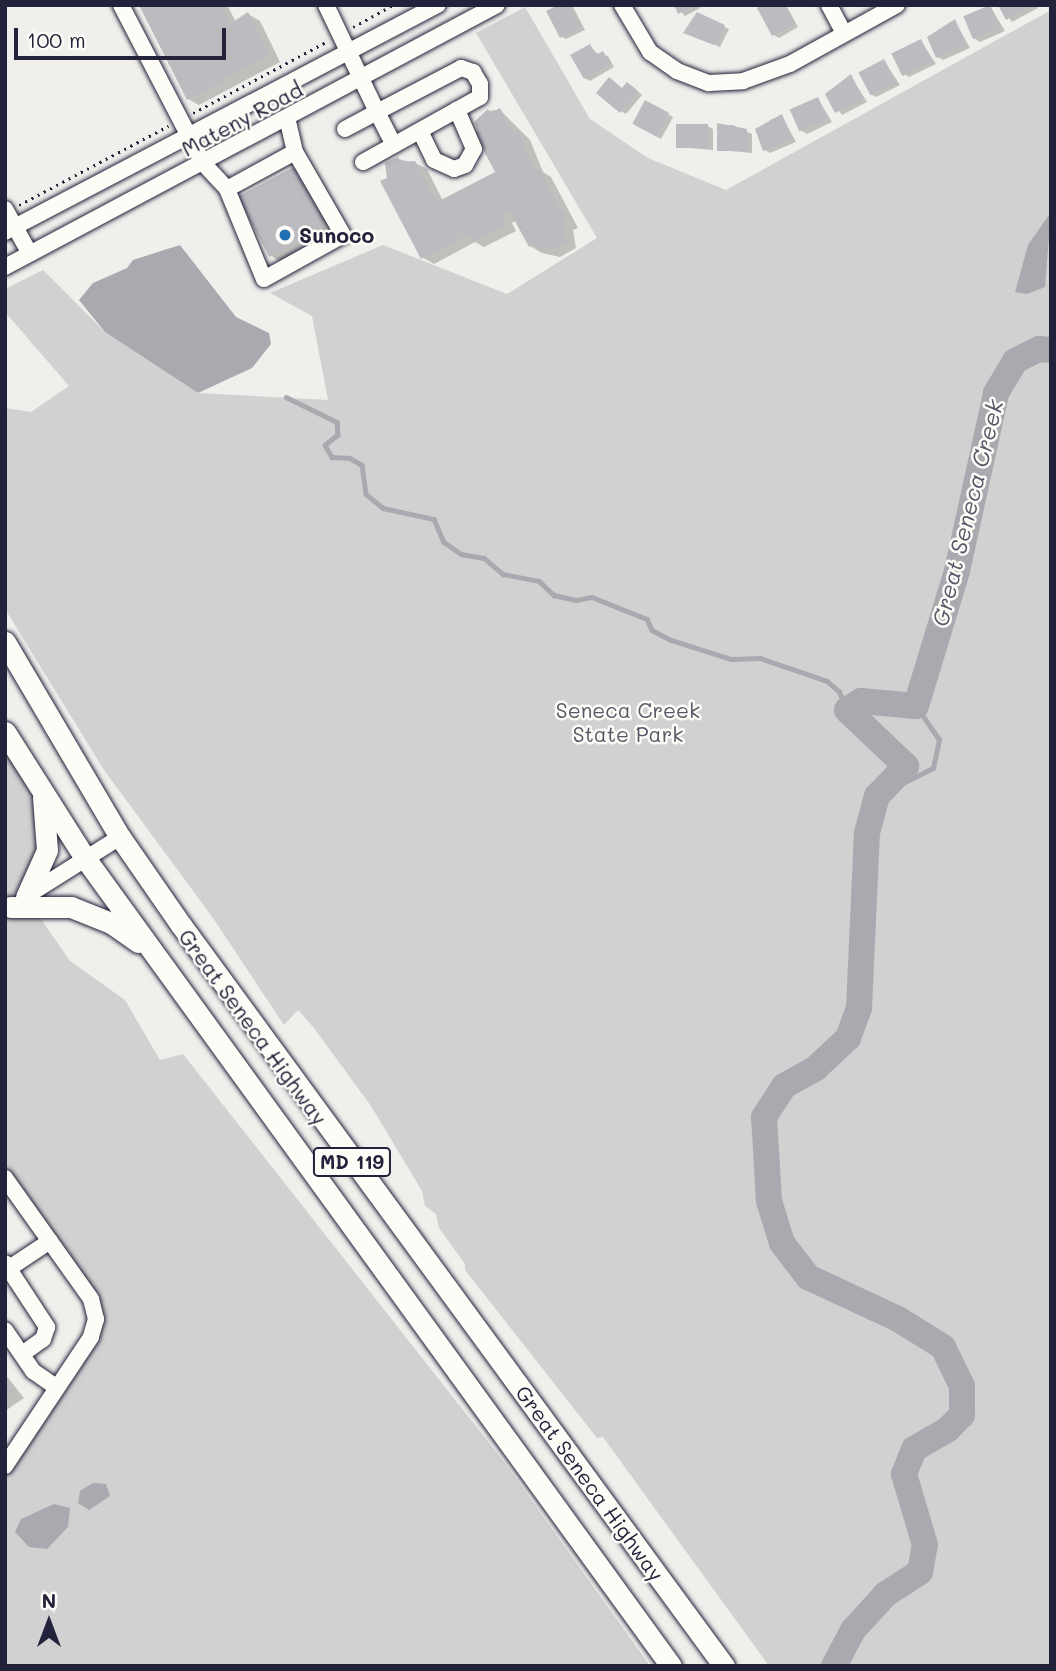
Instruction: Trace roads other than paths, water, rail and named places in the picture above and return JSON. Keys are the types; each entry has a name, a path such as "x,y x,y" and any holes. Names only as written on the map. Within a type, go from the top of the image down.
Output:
{"main road":[{"name":"Great Seneca Highway","path":"5,642 120,837 312,1110 724,1665"},
{"name":"Great Seneca Highway","path":"5,732 85,858 671,1666"},
{"path":"13,905 47,850 40,788"},
{"path":"13,905 54,904 89,913 154,954"}],"street":[{"path":"121,5 203,163 227,189 264,279 343,235 295,152 287,118"},
{"path":"326,5 359,79 394,145"},
{"name":"Mateny Road","path":"10,230 438,5"},
{"name":"Mateny Road","path":"5,267 497,5"},
{"path":"622,5 650,52 677,71 709,83 743,81 790,64 897,5"},
{"path":"829,5 844,33"},
{"path":"345,129 468,69 481,84 480,97 363,162"},
{"path":"420,131 434,160 443,167 465,165 474,149 457,110"},
{"path":"227,189 295,152"},
{"path":"6,210 10,230 30,254"},
{"path":"13,905 120,837"},
{"path":"5,1178 91,1299 96,1319 91,1337 5,1466"},
{"path":"22,1354 43,1339 47,1327 6,1268 50,1241"},
{"path":"5,1330 33,1371 57,1388"}],"waterway":[{"name":"Great Seneca Creek","path":"834,1666 853,1630 886,1594 920,1572 925,1545 904,1474 914,1449 948,1429 962,1415 962,1386 943,1347 898,1319 808,1277 782,1243 769,1201 764,1117 784,1086 816,1068 848,1038 859,1008 867,833 877,796 906,766 847,710 861,701 916,706 957,571 996,393 1015,361 1039,349 1051,350"},
{"path":"286,397 337,422 338,435 325,445 332,457 350,458 362,465 366,494 383,508 434,519 444,542 461,554 484,558 503,574 539,581 554,595 576,600 592,597 647,619 652,630 671,640 731,659 760,658 827,681 839,691 847,710"},
{"name":"Great Seneca Creek","path":"877,796 933,768 939,740 916,706"}],"place":[{"name":"Sunoco","path":"285,235"}],"park label":[{"name":"Seneca Creek State Park","path":"628,722"}]}
